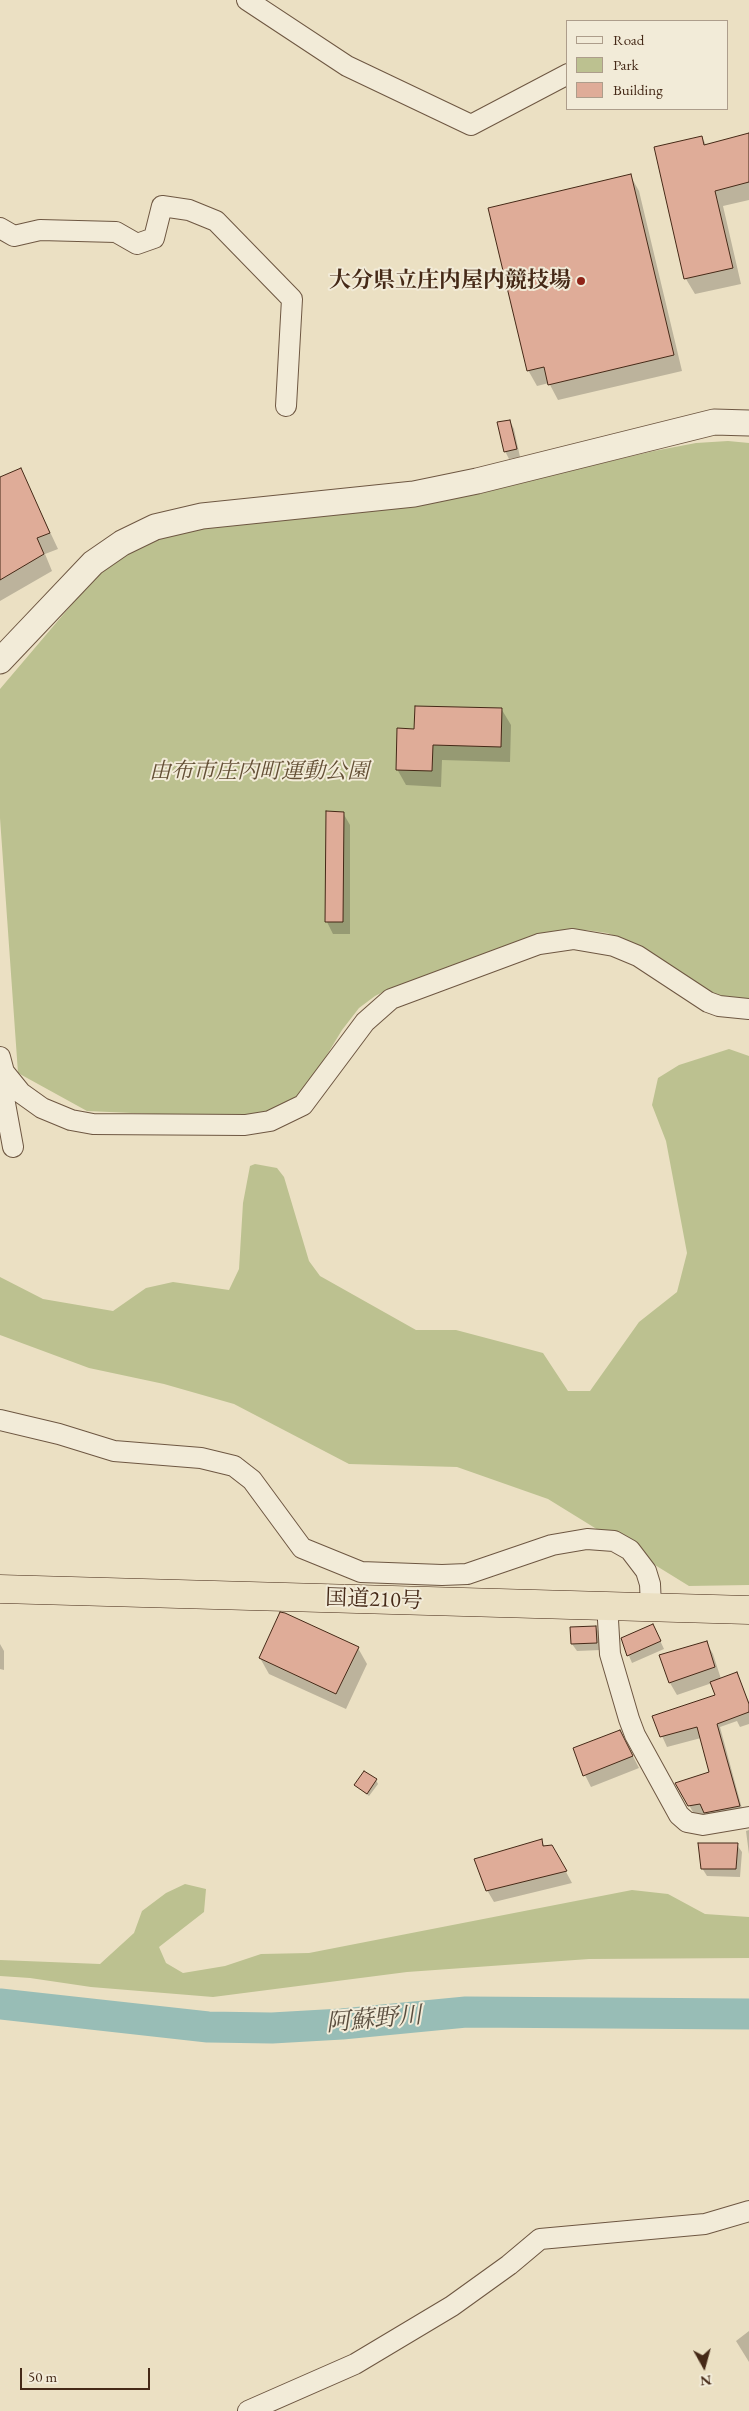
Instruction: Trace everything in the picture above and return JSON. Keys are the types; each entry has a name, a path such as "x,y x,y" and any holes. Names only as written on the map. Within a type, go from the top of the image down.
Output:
{"highway":[{"name":"国道210号","path":"0,1589 749,1610"}],"street":[{"path":"247,0 347,66 471,125 566,75"},
{"path":"0,228 14,236 40,230 116,232 137,244 154,238 162,206 189,210 216,221 292,299 286,406"},
{"path":"0,661 93,562 122,543 155,527 202,516 414,494 468,483 714,422 749,423"},
{"path":"0,1057 4,1072 21,1093 42,1108 71,1120 93,1124 245,1126 270,1121 303,1105 365,1022 390,1000 540,944 573,939 614,946 638,956 708,1002 719,1006 749,1009"},
{"path":"0,1076 13,1147"},
{"path":"0,1420 60,1434 114,1451 201,1458 234,1466 242,1470 252,1480 302,1548 361,1572 461,1575 479,1571 552,1545 587,1539 614,1541 630,1550 646,1571 650,1584 650,1607"},
{"path":"610,1606 608,1628 610,1654 628,1718 635,1735 680,1815 687,1822 702,1826 749,1817"},
{"path":"248,2411 355,2364 452,2306 502,2270 540,2239 705,2224 749,2211"}],"green space":[{"name":"由布市庄内町運動公園","path":"728,441 749,443 749,1002 713,995 626,940 607,933 586,930 565,931 389,989 375,996 359,1008 342,1030 305,1091 287,1104 264,1114 244,1118 87,1111 18,1073 0,818 0,689 90,583 112,560 136,545 192,525 461,496 654,451 696,443"},
{"path":"729,1049 749,1056 749,1585 689,1586 548,1499 457,1467 349,1464 234,1404 164,1384 89,1368 0,1335 0,1277 43,1299 113,1311 146,1288 173,1282 229,1290 239,1269 243,1203 250,1166 255,1164 277,1168 284,1177 309,1261 320,1276 416,1330 456,1330 543,1353 568,1391 590,1391 639,1322 677,1292 687,1253 666,1141 652,1105 658,1078 679,1065"},
{"path":"185,1884 206,1889 204,1912 159,1947 166,1963 183,1973 225,1966 261,1954 309,1953 632,1890 668,1894 705,1914 749,1917 749,1958 589,1959 407,1972 213,1997 91,1987 30,1978 0,1976 0,1960 100,1964 134,1933 142,1911 166,1893"}],"building":[{"path":"749,133 749,182 715,191 733,268 684,279 654,147 702,136 704,145"},
{"name":"大分県立庄内屋内競技場","path":"631,174 674,355 548,385 544,367 527,371 488,208"},
{"path":"510,420 517,449 504,452 497,422"},
{"path":"21,468 50,533 37,538 44,554 0,580 0,477"},
{"path":"415,706 502,708 501,747 433,745 432,771 396,770 397,728 414,729"},
{"path":"326,811 344,812 343,922 325,922"},
{"path":"280,1612 359,1647 336,1694 259,1658"},
{"path":"653,1624 661,1641 627,1656 621,1638"},
{"path":"596,1626 597,1643 571,1644 570,1627"},
{"path":"707,1641 715,1667 669,1683 659,1655"},
{"path":"737,1672 749,1704 749,1712 717,1724 740,1806 704,1813 700,1804 688,1806 675,1783 709,1772 697,1727 660,1737 652,1716 715,1695 710,1682"},
{"path":"620,1730 633,1756 583,1776 573,1748"},
{"path":"364,1771 377,1779 367,1794 354,1785"},
{"path":"542,1839 543,1846 552,1845 567,1871 486,1891 474,1859"},
{"path":"698,1843 738,1843 736,1869 701,1869"}],"waterway":[{"name":"阿蘇野川","path":"0,2004 208,2027 272,2028 342,2024 466,2012 749,2014"}],"place":[{"name":"大分県立庄内屋内競技場","path":"581,281"}]}
